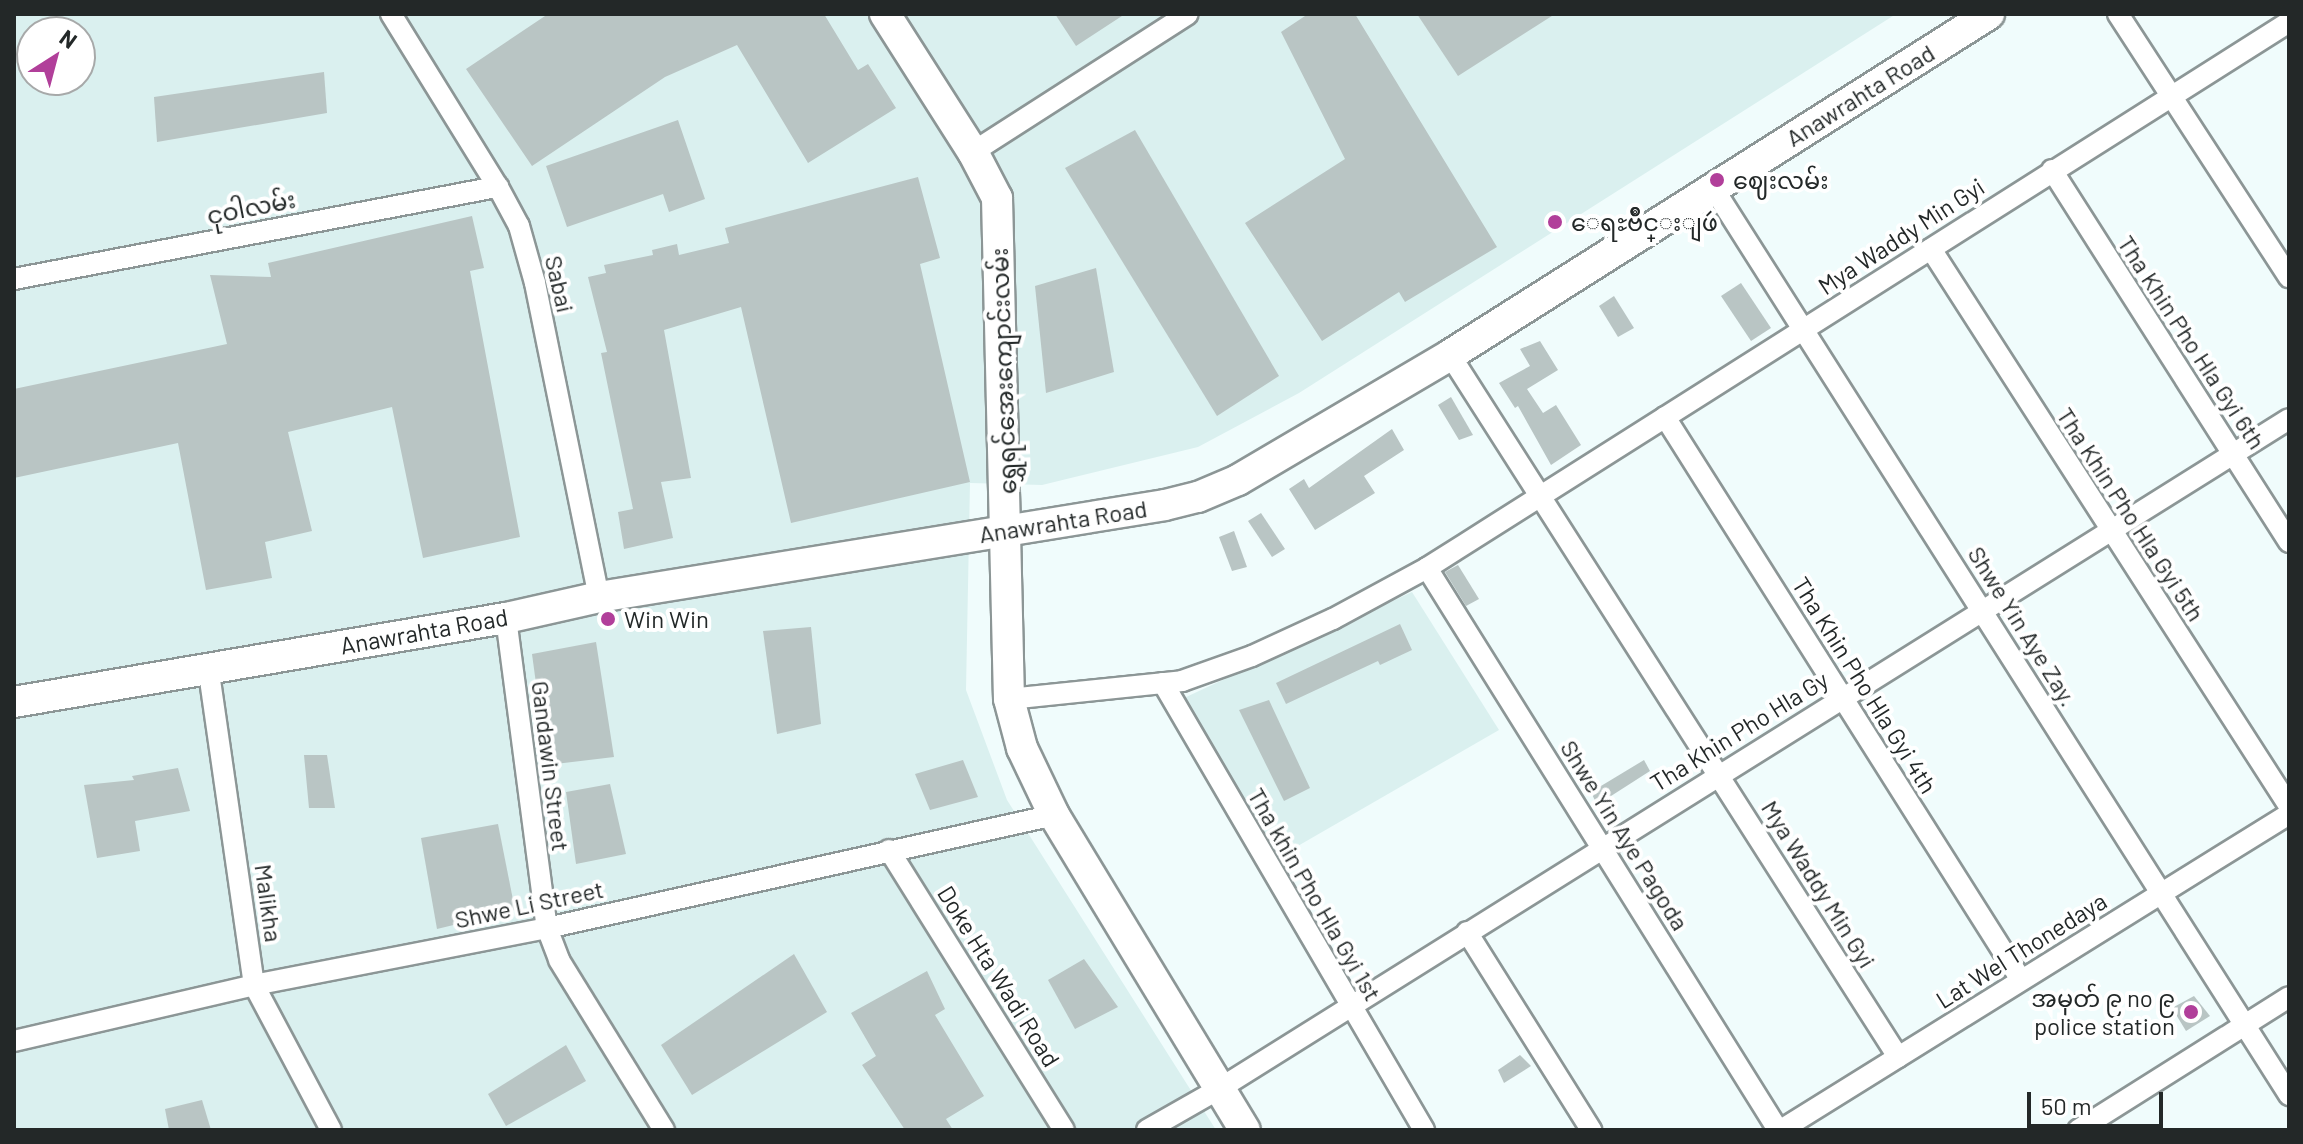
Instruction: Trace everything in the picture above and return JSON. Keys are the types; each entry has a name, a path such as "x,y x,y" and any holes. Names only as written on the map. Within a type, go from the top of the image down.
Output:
{"main road":[{"name":"ရွှေရင်အေးကျောင်းလမ်း","path":"885,14 973,152 997,198 1009,699 1022,748 1054,815 1245,1130"},
{"name":"Anawrahta Road","path":"14,702 208,666 506,618 599,597 1198,497 1238,480 1450,355 1712,186 1989,14"}],"street":[{"name":"Sabai","path":"391,14 519,226 535,283 599,597"},
{"path":"973,152 1188,14"},
{"path":"2118,14 2289,277"},
{"name":"Mya Waddy Min Gyi","path":"1009,699 1182,681 1252,656 1333,619 1427,568 2289,22"},
{"name":"Tha Khin Pho Hla Gyi 6th","path":"2052,170 2289,542"},
{"name":"Shwe Yin Aye Zay.","path":"1712,186 2289,1095"},
{"name":"ငုဝါလမ်း","path":"14,279 498,187"},
{"name":"Tha Khin Pho Hla Gyi 5th","path":"1931,249 2289,806"},
{"name":"Mya Waddy Min Gyi","path":"1450,355 1898,1057"},
{"name":"Tha Khin Pho Hla Gyi 4th","path":"1665,417 2021,980"},
{"name":"Tha Khin Pho Hla Gy","path":"1147,1130 1219,1089 2289,419"},
{"name":"Shwe Yin Aye Pagoda","path":"1427,568 1780,1130"},
{"name":"Gandawin Street","path":"506,618 547,928 559,960 664,1130"},
{"name":"Malikha","path":"208,666 254,985 331,1130"},
{"name":"Tha khin Pho Hla Gyi 1st","path":"1163,683 1424,1130"},
{"name":"Lat Wel Thonedaya","path":"1780,1130 2289,814"},
{"name":"Shwe Li Street","path":"14,1041 254,985 547,928 1054,815"},
{"name":"Doke Hta Wadi Road","path":"889,850 1064,1130"},
{"path":"1467,932 1591,1130"},
{"path":"2078,1130 2289,997"}],"shaded area":[{"path":"14,14 1896,14 1299,393 1198,447 1042,485 970,483 966,690 1007,800 1216,1130 14,1130"},
{"path":"1412,592 1499,730 1277,858 1184,698"}],"building":[{"path":"548,14 824,14 858,70 868,64 896,108 808,163 737,45 665,77 532,166 466,69"},
{"path":"1055,14 1125,14 1076,46"},
{"path":"1308,14 1355,14 1497,247 1405,302 1399,292 1322,341 1245,223 1345,159 1281,32"},
{"path":"1417,14 1555,14 1458,76"},
{"path":"324,72 327,113 157,142 154,97"},
{"path":"678,120 705,199 669,212 663,194 567,227 546,166"},
{"path":"1135,130 1279,376 1217,416 1065,168"},
{"path":"918,177 940,258 920,264 970,482 791,523 741,307 664,330 691,478 661,482 673,538 624,549 618,512 633,509 601,353 607,352 588,277 606,273 604,265 653,255 652,250 677,244 679,255 729,243 725,228"},
{"path":"472,216 484,268 470,271 520,537 423,558 392,407 288,432 312,531 265,542 272,578 206,590 178,443 14,478 14,389 227,344 210,275 271,277 268,263"},
{"path":"1096,268 1114,372 1046,393 1035,286"},
{"path":"1741,283 1771,328 1751,341 1721,296"},
{"path":"1614,296 1634,328 1618,337 1599,306"},
{"path":"1540,341 1558,370 1527,389 1543,413 1556,405 1581,445 1551,465 1518,406 1515,408 1499,383 1530,366 1520,349"},
{"path":"1451,397 1473,435 1459,440 1438,405"},
{"path":"1392,429 1404,450 1364,476 1375,493 1315,530 1289,489 1304,479 1309,488"},
{"path":"1261,513 1285,549 1272,557 1248,521"},
{"path":"1234,531 1247,567 1232,571 1219,537"},
{"path":"1458,565 1479,599 1466,606 1445,572"},
{"path":"1400,624 1412,650 1380,665 1378,661 1286,704 1276,683"},
{"path":"811,627 821,724 777,734 763,631"},
{"path":"596,642 614,757 547,765 532,654"},
{"path":"1269,700 1310,788 1284,801 1239,710"},
{"path":"304,755 327,755 335,808 309,808"},
{"path":"963,760 978,797 930,810 915,774"},
{"path":"1644,760 1650,771 1597,805 1591,792"},
{"path":"178,768 190,811 135,821 140,851 97,858 84,785 134,780 132,776"},
{"path":"610,784 626,854 576,864 566,792"},
{"path":"498,824 515,910 437,929 421,838"},
{"path":"794,954 827,1012 692,1095 661,1045"},
{"path":"1084,959 1118,1007 1075,1029 1048,980"},
{"path":"927,971 945,1009 935,1015 984,1096 946,1119 953,1130 905,1130 862,1065 876,1056 851,1013"},
{"name":"အမှတ် ၉ no ၉ police station","path":"2194,996 2210,1016 2186,1031 2172,1008"},
{"path":"566,1045 586,1081 506,1126 488,1094"},
{"path":"1520,1055 1531,1066 1504,1083 1498,1070"},
{"path":"202,1100 211,1130 169,1130 165,1109"}],"place":[{"name":"ဈေးလမ်း","path":"1717,180"},
{"name":"ေရႊဗ်ိဳင္းျဖဴ","path":"1555,222"},
{"name":"Win Win","path":"608,619"},
{"name":"အမှတ် ၉ no ၉ police station","path":"2191,1012"}]}
